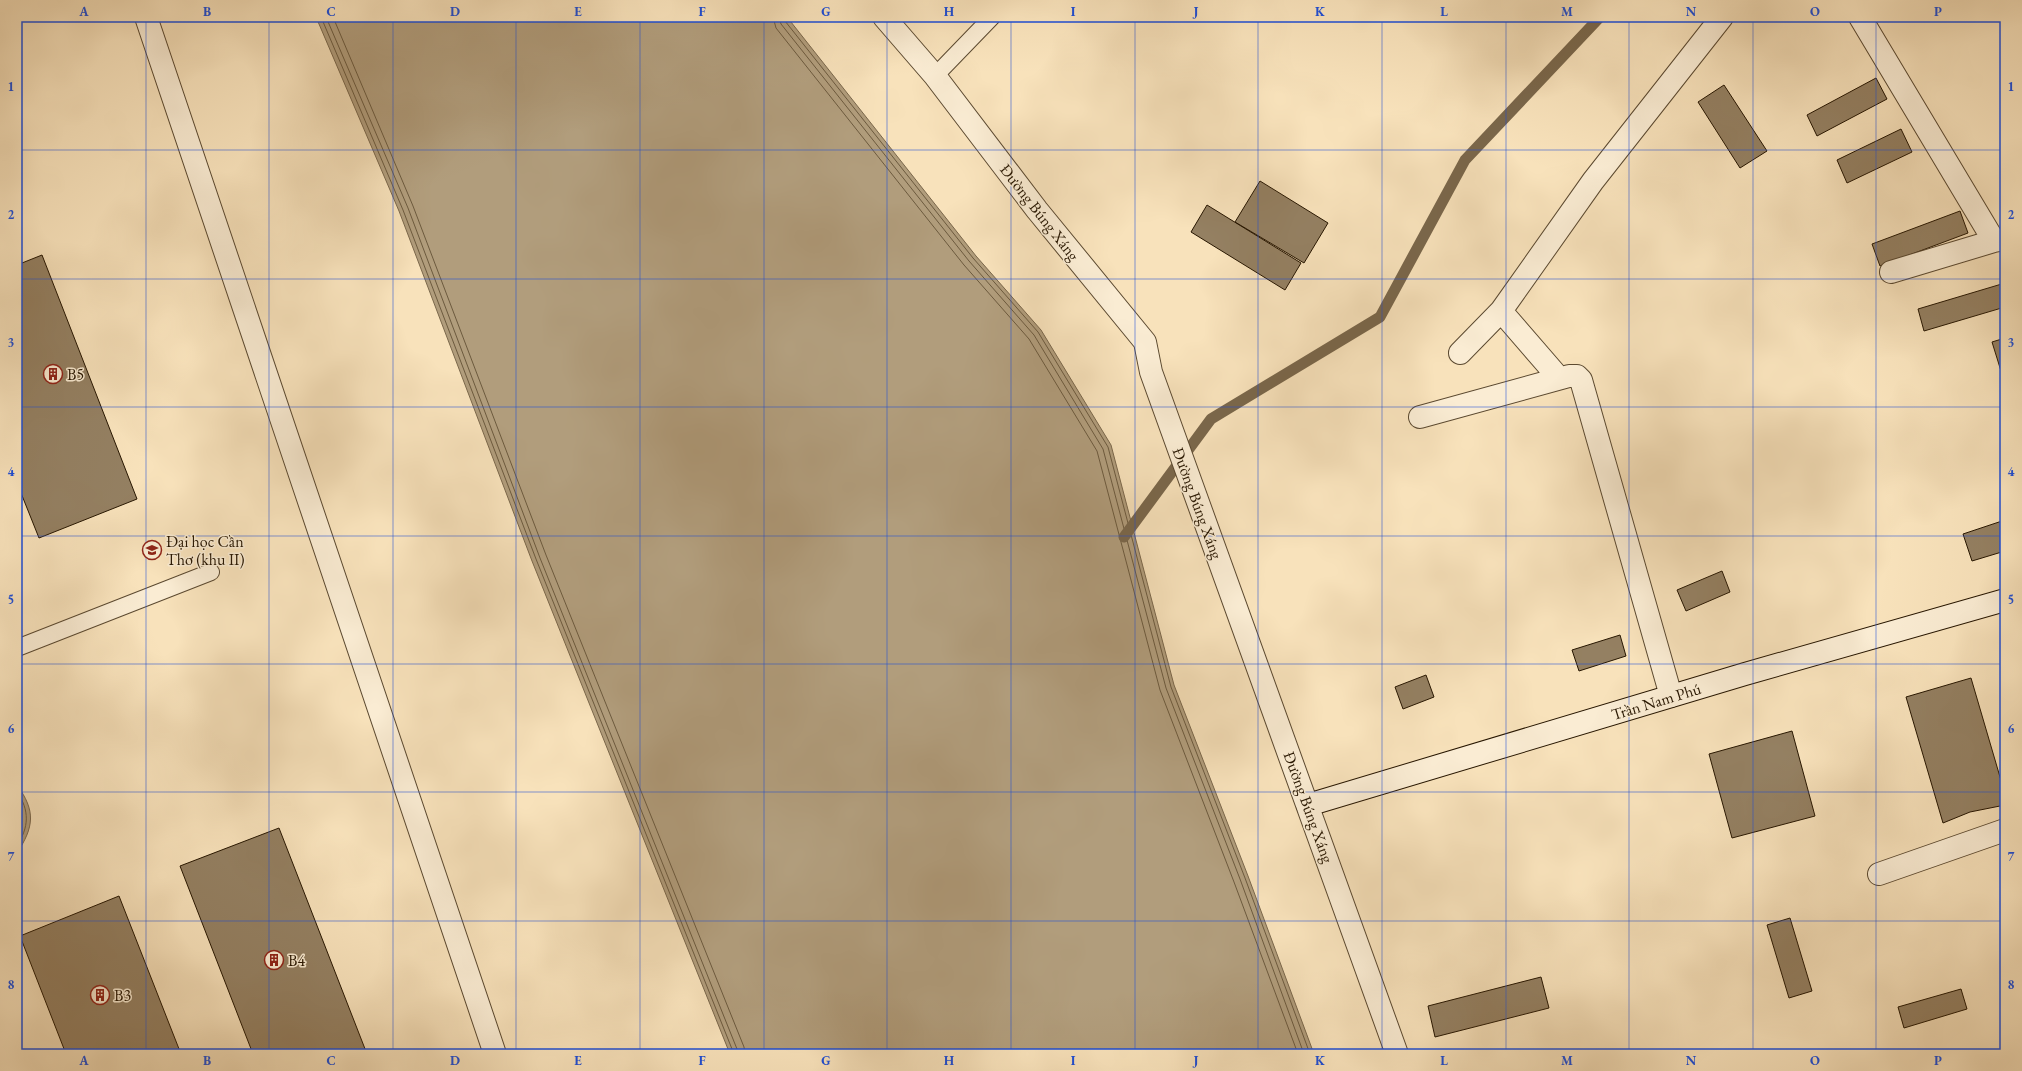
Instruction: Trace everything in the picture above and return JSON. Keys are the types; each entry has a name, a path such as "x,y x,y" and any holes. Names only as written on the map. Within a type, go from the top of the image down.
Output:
{"street":[{"path":"146,17 495,1054"},
{"name":"Đường Búng Xáng","path":"884,17 935,76 1037,210 1145,342 1151,372 1397,1054"},
{"path":"1460,354 1502,311 1593,181 1722,17"},
{"path":"1860,17 2000,240 1891,272"},
{"path":"1502,311 1559,378"},
{"path":"1420,417 1559,378 1577,376 1581,380 1671,696"},
{"name":"Trần Nam Phú","path":"1308,805 1745,674 2005,600"},
{"path":"1879,874 2005,830"}],"lane":[{"path":"935,76 992,17"},
{"path":"17,648 211,572"}],"water":[{"path":"316,17 787,17 976,256 1041,330 1111,445 1174,685 1248,876 1314,1054 730,1054 532,561 399,211"},
{"path":"17,785 27,803 30,811 30,819 27,835 17,853"}],"building":[{"path":"1876,78 1887,99 1817,136 1807,115"},
{"path":"1724,85 1767,151 1740,168 1698,102"},
{"path":"1901,129 1912,152 1847,183 1837,160"},
{"path":"1260,181 1328,223 1304,263 1235,222"},
{"path":"1207,205 1301,263 1285,290 1191,232"},
{"path":"1960,211 1968,233 1880,266 1872,244"},
{"name":"B5","path":"42,255 137,499 39,538 17,483 17,265"},
{"path":"2005,283 2005,307 1924,331 1918,309"},
{"path":"2005,338 2005,384 1992,342"},
{"path":"2005,520 2005,551 1972,561 1963,534"},
{"path":"1722,571 1730,592 1686,611 1677,590"},
{"path":"1620,635 1626,656 1579,671 1572,650"},
{"path":"1426,675 1434,697 1403,709 1395,687"},
{"path":"1971,678 2005,794 2005,805 1970,812 1943,823 1906,697"},
{"path":"1792,731 1815,816 1732,838 1709,754"},
{"name":"B4","path":"279,828 367,1054 253,1054 180,866"},
{"name":"B3","path":"119,896 181,1054 66,1054 20,936"},
{"path":"1790,918 1812,991 1789,998 1767,925"},
{"path":"1541,977 1549,1008 1435,1037 1428,1006"},
{"path":"1961,989 1967,1009 1904,1028 1898,1007"},
{"path":"1807,1050 1809,1054 1796,1054"}],"waterway":[{"path":"1124,537 1211,419 1380,317 1465,160 1600,17"}],"place":[{"name":"B5","path":"53,374"},
{"name":"Đại học Cần Thơ (khu II)","path":"152,550"},
{"name":"B4","path":"274,960"},
{"name":"B3","path":"100,995"}]}
